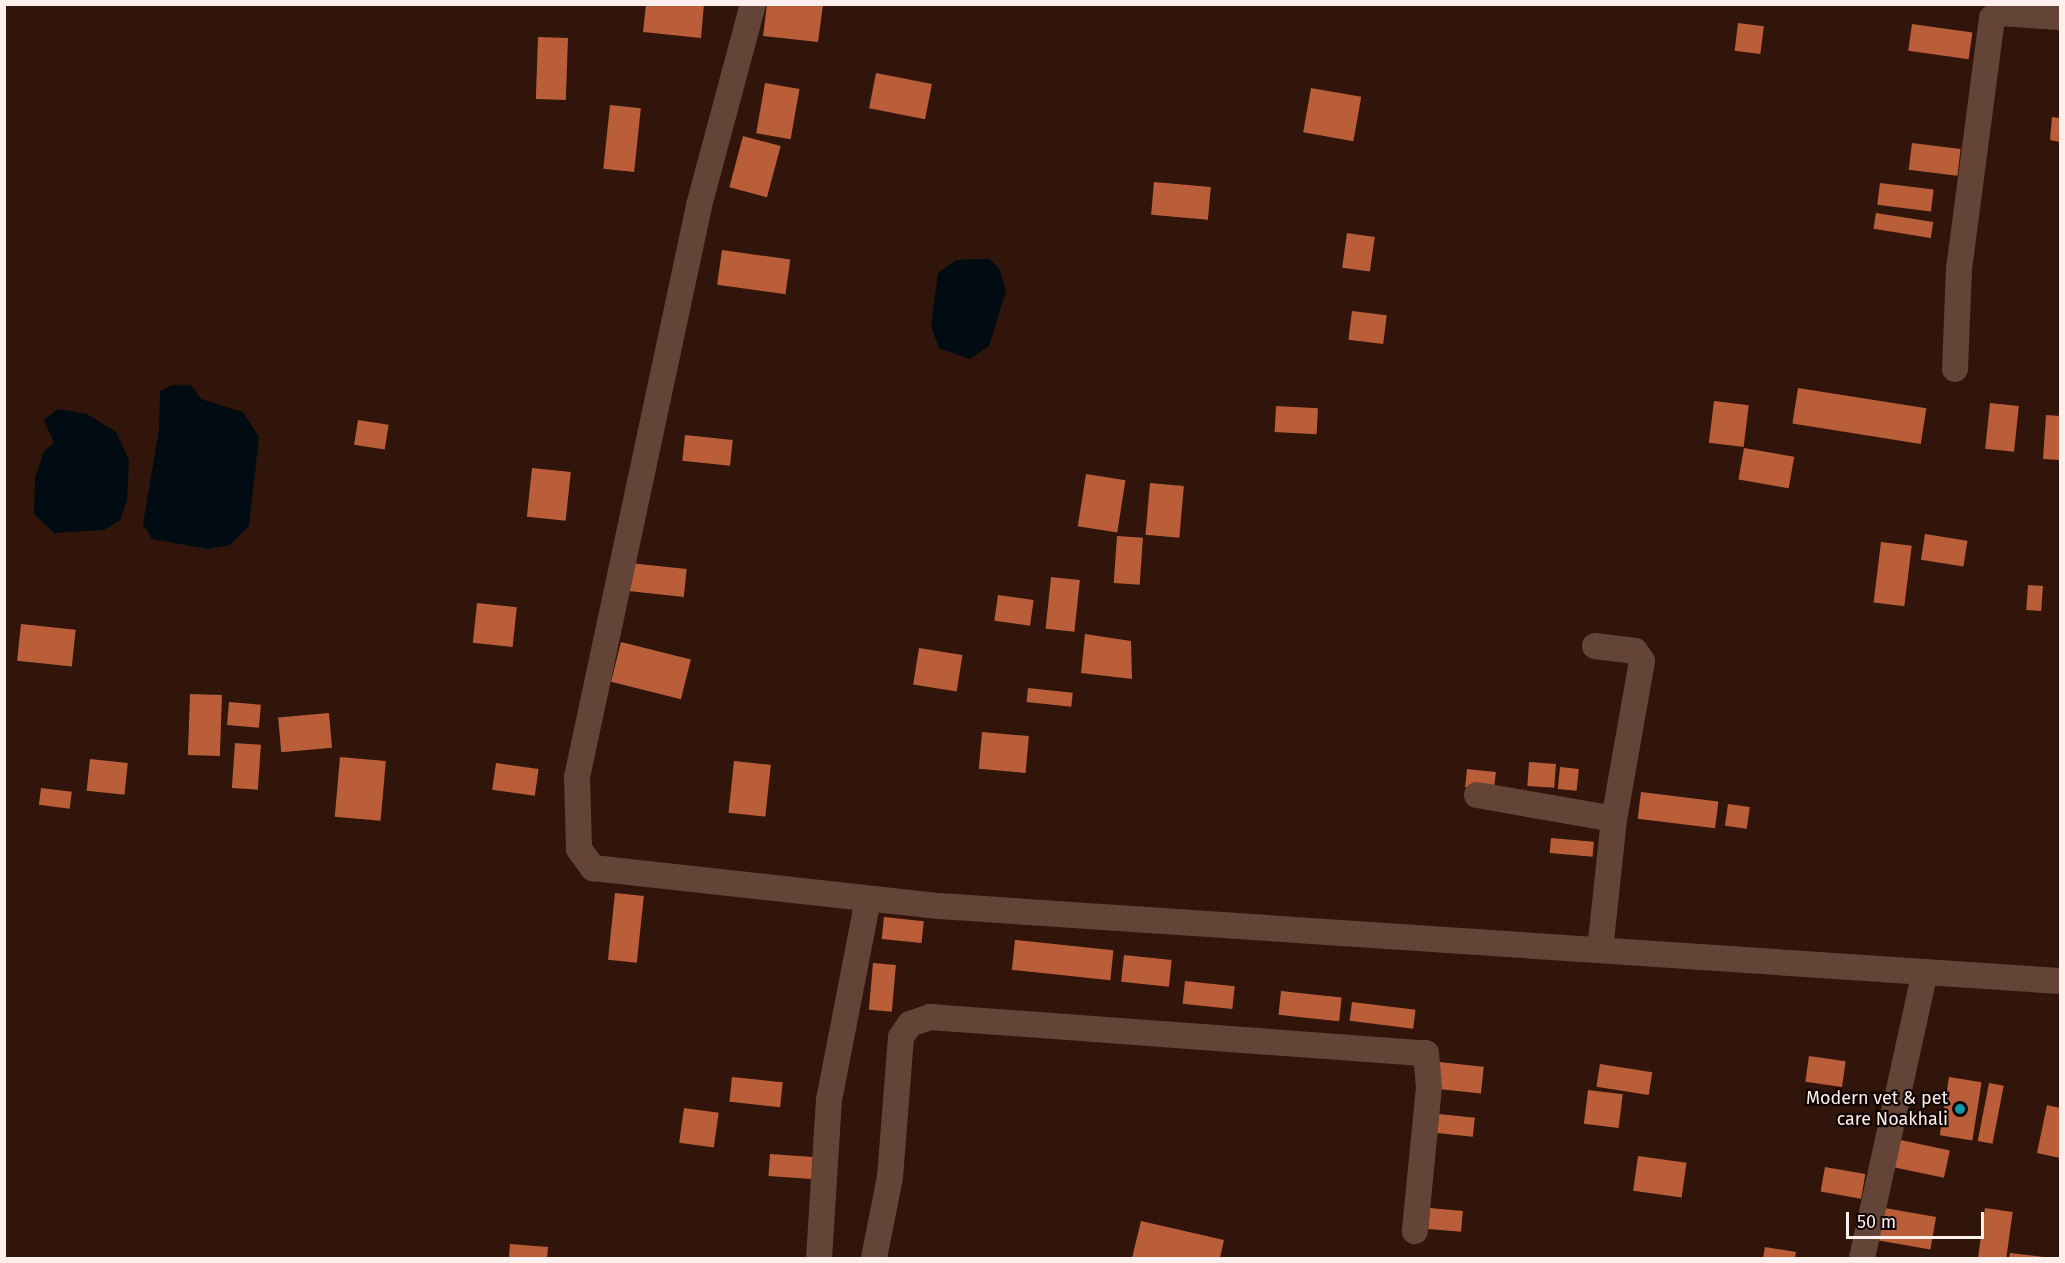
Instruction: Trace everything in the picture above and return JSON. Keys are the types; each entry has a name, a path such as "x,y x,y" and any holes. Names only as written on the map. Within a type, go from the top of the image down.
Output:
{"street":[{"path":"753,4 699,206 577,777 579,849 593,868 868,899 2061,981"},
{"path":"1955,369 1959,269 1992,18 1999,13 2061,16"},
{"path":"1595,646 1635,651 1642,661 1614,819 1600,949"},
{"path":"1477,795 1614,819"},
{"path":"819,1258 829,1100 868,899"},
{"path":"1862,1258 1925,972"},
{"path":"874,1258 890,1177 901,1036 910,1024 930,1017 1426,1053 1429,1087 1415,1231"}],"shaded area":[{"path":"989,259 999,268 1006,291 989,346 970,359 939,348 931,326 938,273 956,260"},
{"path":"172,385 191,385 201,399 243,412 259,437 249,526 230,545 208,549 152,539 143,524 159,430 160,391"},
{"path":"58,409 87,414 116,432 129,460 127,501 120,520 104,530 54,533 34,514 35,478 44,451 54,443 44,420"}],"building":[{"path":"646,4 704,4 701,38 643,32"},
{"path":"767,4 823,5 818,42 763,36"},
{"path":"1738,23 1764,26 1760,54 1735,51"},
{"path":"1912,24 1972,32 1969,59 1908,51"},
{"path":"538,37 568,38 566,100 536,99"},
{"path":"876,73 932,84 925,119 869,108"},
{"path":"765,83 799,89 791,139 756,133"},
{"path":"1311,88 1361,97 1353,141 1303,132"},
{"path":"610,105 641,108 634,172 603,169"},
{"path":"2052,117 2060,118 2060,142 2050,140"},
{"path":"743,136 781,146 767,197 729,187"},
{"path":"1912,143 1961,149 1957,176 1909,170"},
{"path":"1154,182 1211,187 1208,220 1151,215"},
{"path":"1880,183 1934,190 1931,211 1877,205"},
{"path":"1876,213 1933,222 1931,238 1873,229"},
{"path":"1347,233 1375,237 1370,272 1342,268"},
{"path":"722,250 790,260 785,294 717,285"},
{"path":"1352,311 1387,315 1383,344 1348,340"},
{"path":"1798,388 1926,408 1921,444 1792,424"},
{"path":"1714,401 1749,405 1744,447 1709,443"},
{"path":"1990,403 2019,406 2014,452 1985,449"},
{"path":"1276,406 1318,408 1317,434 1275,432"},
{"path":"2046,415 2060,416 2060,460 2043,459"},
{"path":"358,420 389,425 385,450 354,445"},
{"path":"685,435 733,440 730,466 682,461"},
{"path":"1744,448 1794,457 1789,488 1738,480"},
{"path":"532,468 571,472 566,521 527,517"},
{"path":"1086,474 1126,480 1117,533 1078,526"},
{"path":"1150,483 1184,486 1179,538 1145,535"},
{"path":"1925,534 1967,541 1963,566 1921,560"},
{"path":"1117,536 1143,538 1140,585 1114,583"},
{"path":"1881,542 1912,546 1904,606 1874,603"},
{"path":"629,563 687,569 684,597 626,591"},
{"path":"1051,577 1080,580 1074,632 1046,629"},
{"path":"2028,585 2043,586 2041,611 2026,610"},
{"path":"998,595 1034,600 1030,626 994,621"},
{"path":"477,603 517,607 513,647 473,643"},
{"path":"21,624 76,630 72,667 17,661"},
{"path":"1085,634 1131,641 1132,679 1081,673"},
{"path":"621,642 691,659 681,699 611,682"},
{"path":"919,648 962,655 957,691 913,685"},
{"path":"1028,688 1073,693 1071,707 1027,702"},
{"path":"190,694 222,695 220,756 188,755"},
{"path":"229,702 261,705 259,728 227,725"},
{"path":"329,713 332,748 281,752 278,717"},
{"path":"982,732 1029,736 1026,773 979,769"},
{"path":"235,743 261,745 258,790 232,788"},
{"path":"340,757 386,761 381,821 335,817"},
{"path":"90,759 128,763 124,795 87,791"},
{"path":"734,761 771,765 765,817 729,813"},
{"path":"1529,762 1556,764 1554,788 1527,786"},
{"path":"496,763 539,769 535,796 492,790"},
{"path":"1560,767 1579,769 1577,791 1558,789"},
{"path":"1467,769 1496,772 1494,790 1465,787"},
{"path":"41,788 72,792 70,809 39,805"},
{"path":"1641,792 1718,802 1715,828 1638,819"},
{"path":"1728,804 1750,807 1747,829 1725,826"},
{"path":"1551,838 1594,842 1593,857 1550,853"},
{"path":"615,893 644,896 637,963 608,960"},
{"path":"884,917 924,921 921,943 882,939"},
{"path":"1015,940 1113,950 1110,980 1012,970"},
{"path":"1124,955 1172,960 1169,987 1121,982"},
{"path":"873,963 896,965 892,1012 869,1010"},
{"path":"1185,981 1235,986 1232,1009 1183,1004"},
{"path":"1281,991 1342,997 1339,1021 1278,1015"},
{"path":"1352,1002 1416,1010 1413,1029 1350,1021"},
{"path":"1809,1056 1846,1061 1842,1087 1805,1082"},
{"path":"1439,1062 1484,1067 1481,1094 1436,1089"},
{"path":"1600,1064 1652,1072 1649,1095 1596,1087"},
{"path":"732,1077 783,1082 780,1107 729,1102"},
{"name":"Modern vet & pet care Noakhali","path":"1949,1077 1982,1082 1972,1140 1940,1135"},
{"path":"1989,1083 2004,1086 1992,1144 1978,1141"},
{"path":"1588,1090 1623,1094 1619,1128 1584,1124"},
{"path":"2047,1105 2060,1108 2060,1158 2037,1153"},
{"path":"684,1108 719,1113 714,1148 679,1143"},
{"path":"1439,1114 1475,1118 1473,1137 1437,1133"},
{"path":"1896,1139 1950,1150 1944,1178 1890,1166"},
{"path":"770,1154 817,1157 815,1179 768,1176"},
{"path":"1638,1156 1687,1163 1682,1197 1633,1191"},
{"path":"1825,1167 1865,1174 1861,1199 1821,1192"},
{"path":"1879,1207 1936,1217 1930,1250 1873,1239"},
{"path":"1430,1208 1463,1211 1461,1232 1428,1229"},
{"path":"1985,1208 2013,1212 2006,1258 1978,1258"},
{"path":"1141,1221 1224,1240 1220,1258 1132,1258"},
{"path":"510,1244 548,1247 547,1258 509,1258"},
{"path":"1765,1247 1796,1252 1795,1258 1763,1258"},
{"path":"2010,1253 2044,1257 2044,1258 2009,1258"}],"place":[{"name":"Modern vet & pet care Noakhali","path":"1960,1109"}]}
